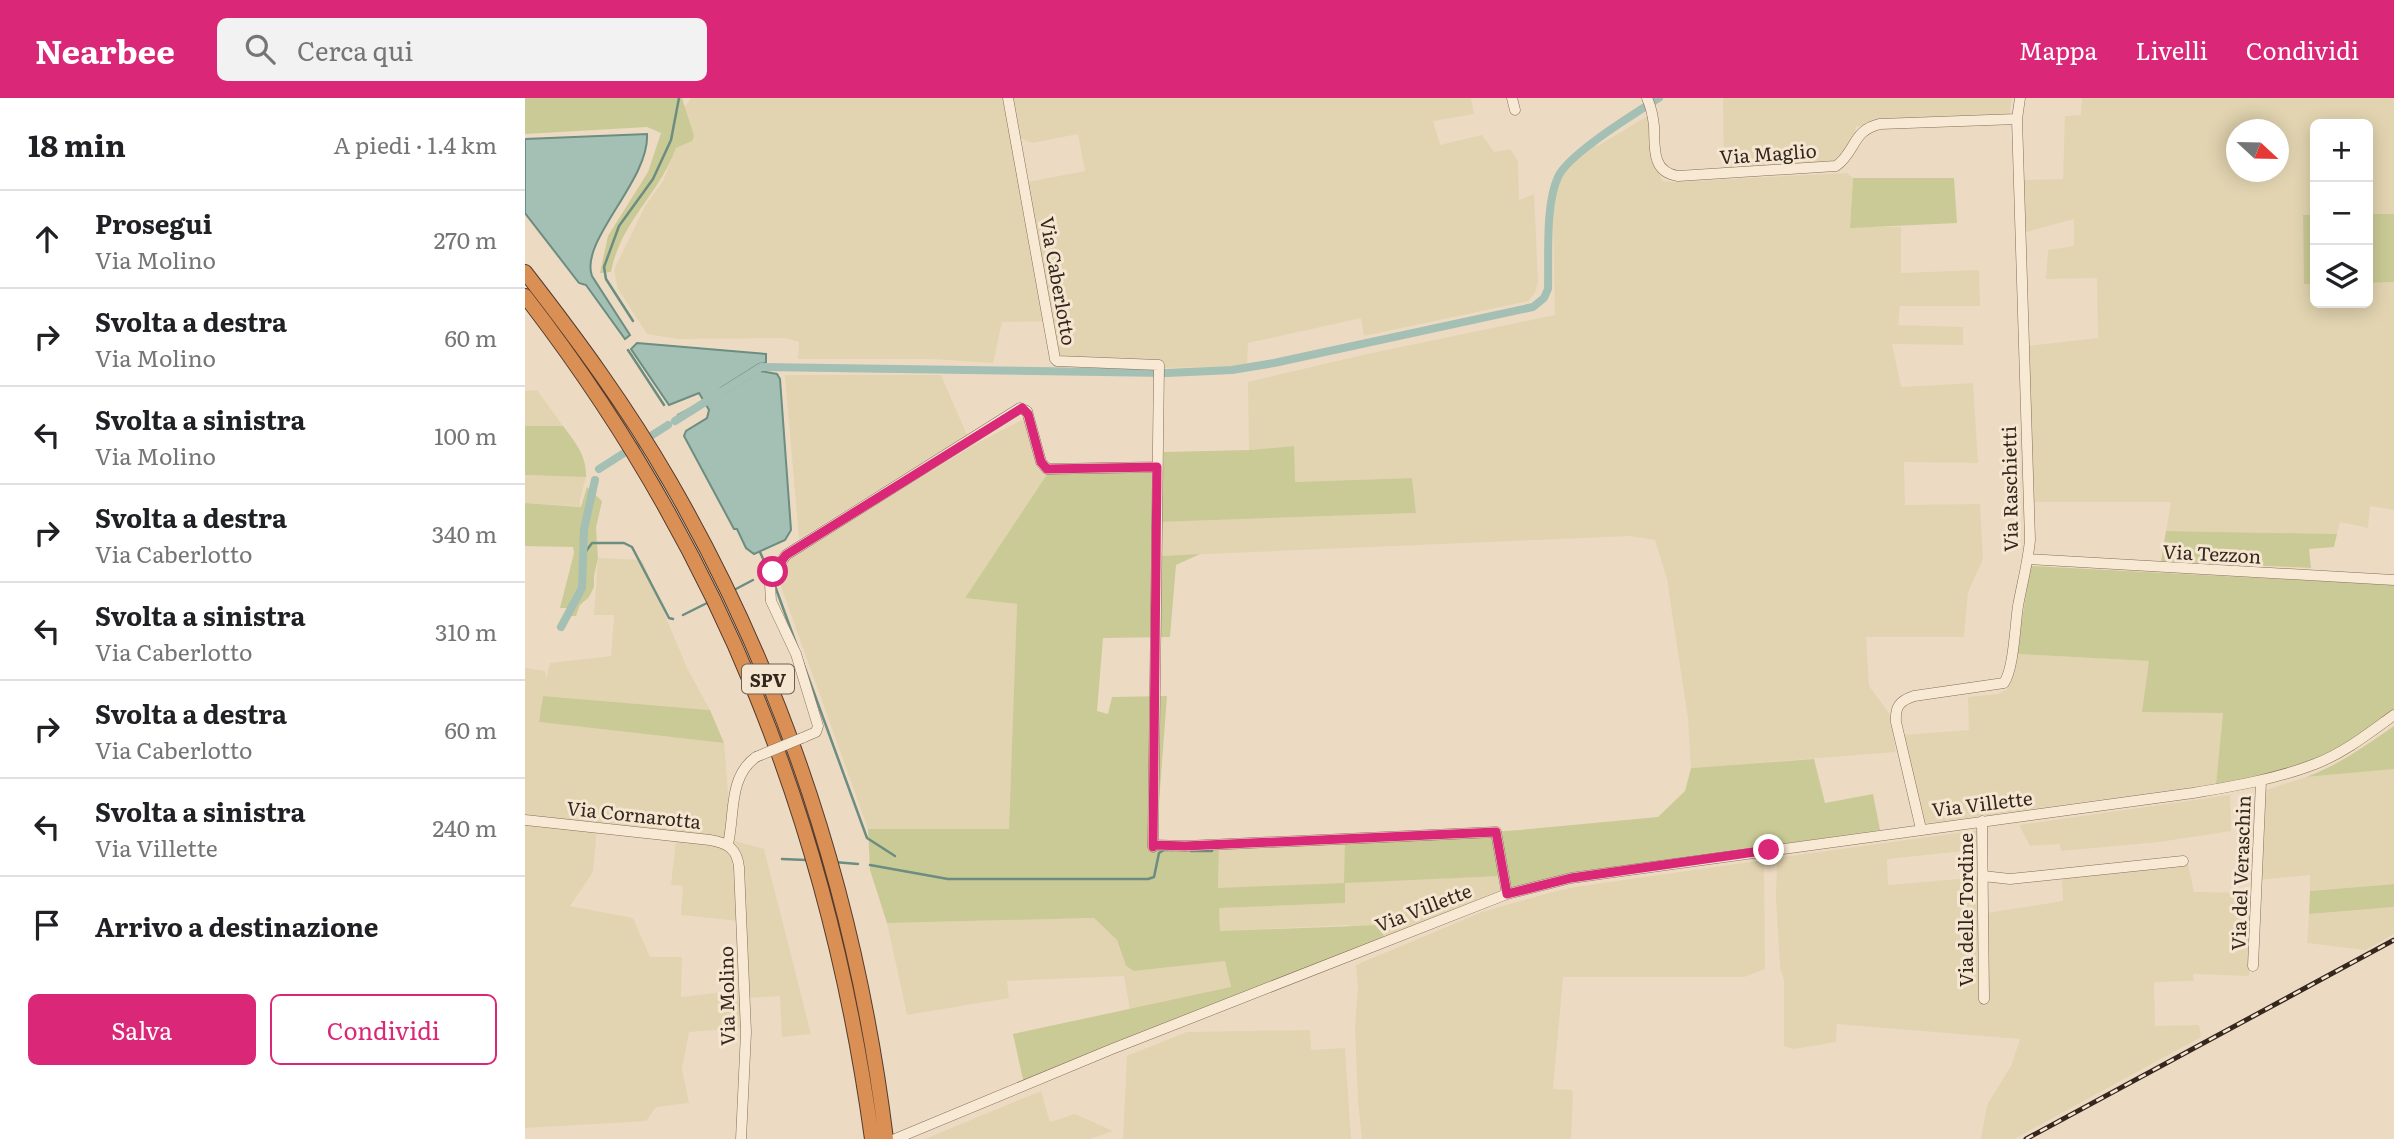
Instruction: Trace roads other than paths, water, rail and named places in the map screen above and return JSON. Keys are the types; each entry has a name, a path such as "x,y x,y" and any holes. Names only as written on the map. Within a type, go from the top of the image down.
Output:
{"highway":[{"name":"SPV","path":"525,271 600,372 668,478 708,550 770,684 810,793 842,900 869,1020 886,1139"},
{"name":"SPV","path":"525,296 597,395 656,489 708,586 758,699 796,800 828,910 855,1029 872,1139"}],"street":[{"name":"Via Caberlotto","path":"1008,98 1055,359 1159,366 1153,847 1496,832 1507,894"},
{"path":"1512,98 1515,110"},
{"name":"Via Raschietti","path":"1921,829 1896,722 1897,707 1905,699 1914,696 2004,683 2009,672 2028,559 2030,540 2017,118 2020,98"},
{"name":"Via Maglio","path":"1649,102 1658,164 1663,171 1678,176 1836,166 1849,154 1860,133 1880,124 2017,118"},
{"path":"728,844 736,788 748,763 756,757 816,732 818,726 796,653 771,601 770,584 773,572 786,555 1020,408 1027,411 1041,462 1047,469 1157,467"},
{"name":"Via Tezzon","path":"2028,559 2394,580"},
{"name":"Via Villette","path":"895,1139 1112,1049 1507,894 1571,878 2193,793 2261,781 2317,763 2343,750 2394,715"},
{"name":"Via del Veraschin","path":"2253,966 2261,781"},
{"name":"Via Cornarotta","path":"525,820 728,844"},
{"name":"Via delle Tordine","path":"1982,821 1983,999"},
{"name":"Via Molino","path":"728,844 736,852 739,867 746,1032 741,1139"},
{"path":"1983,876 2010,879 2183,860"}],"waterway":[{"path":"633,321 606,279 604,267 619,226 653,179 671,140 679,98"},
{"path":"675,421 761,367 1167,373 1232,370 1533,307 1544,298 1548,289 1549,216 1558,177 1588,146 1659,98"},
{"path":"628,350 664,405"},
{"path":"678,415 699,404"},
{"path":"599,469 668,425"},
{"path":"561,627 582,588 584,529 595,480"},
{"path":"584,554 592,543 624,543 632,547 669,618 673,619"},
{"path":"760,552 769,572"},
{"path":"760,576 769,572"},
{"path":"734,590 753,580"},
{"path":"775,586 867,838 895,856"},
{"path":"683,615 709,602"},
{"path":"870,865 948,879 1148,879 1154,877 1159,853 1174,850"},
{"path":"1191,851 1212,851"},
{"path":"782,859 806,860"},
{"path":"834,862 858,864"}],"railway":[{"path":"2026,1139 2394,940"}]}
